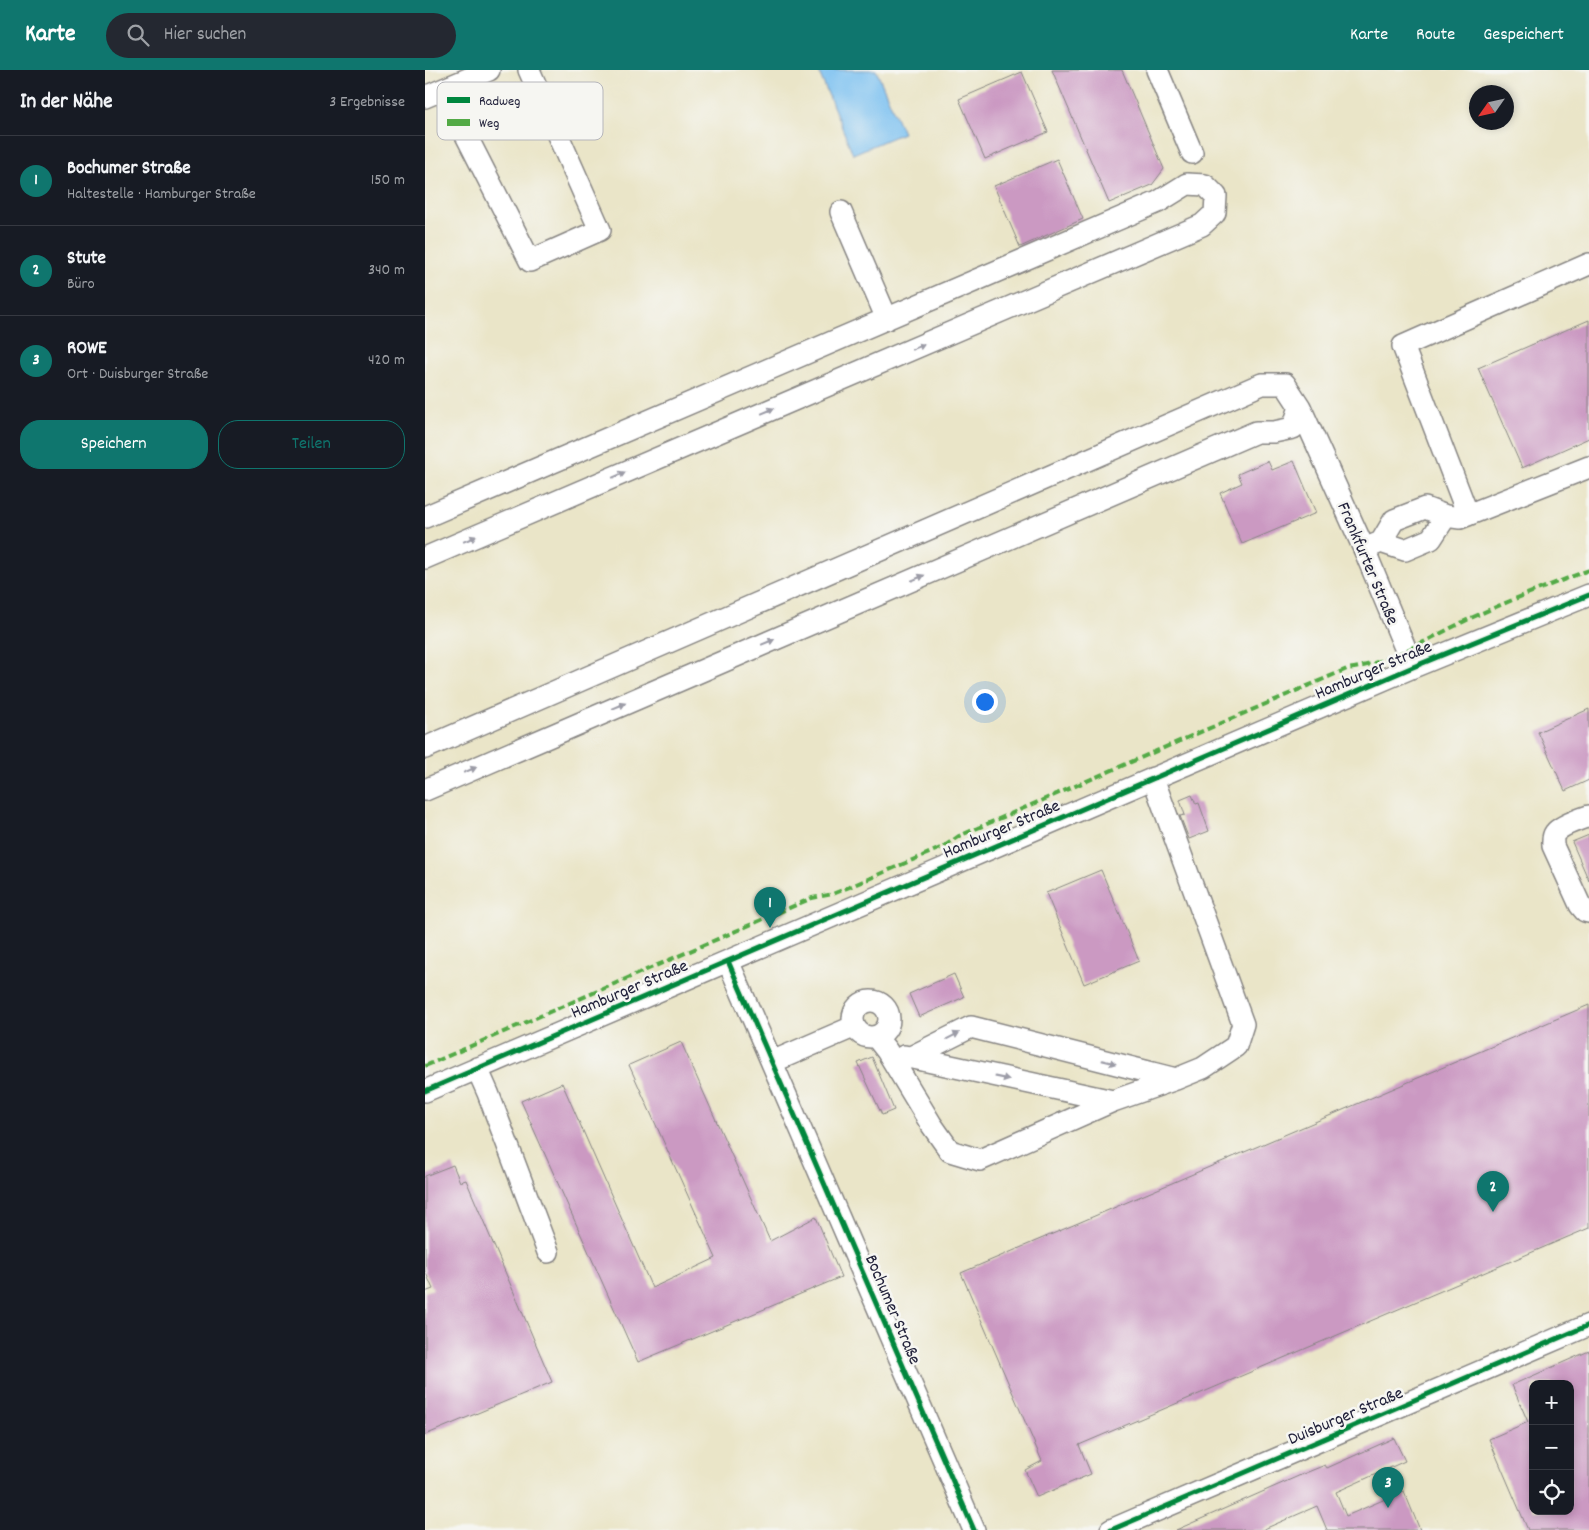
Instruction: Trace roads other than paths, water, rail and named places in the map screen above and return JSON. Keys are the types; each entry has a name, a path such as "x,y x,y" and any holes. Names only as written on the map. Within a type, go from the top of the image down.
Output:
{"street":[{"path":"462,82 489,70"},
{"path":"529,70 534,82"},
{"path":"1157,70 1192,152"},
{"path":"460,140 530,261 600,230 560,140"},
{"path":"425,517 1158,202 1187,184 1205,185 1216,196 1215,213 1202,225 425,558"},
{"path":"841,212 887,319"},
{"path":"1468,515 1403,346 1589,264"},
{"name":"Frankfurter Straße","path":"425,748 1262,384 1285,384 1300,407 1336,486 1379,545 1413,667"},
{"path":"425,790 1256,432 1274,432 1293,428 1300,407"},
{"path":"1443,520 1431,539 1405,550 1379,545 1394,520 1425,508 1443,520 1459,518 1589,467"},
{"name":"Hamburger Straße","path":"425,1091 1413,667 1589,595"},
{"path":"1113,1100 909,1058 881,1044 859,1034 853,1026 852,1018 855,1009 861,1003 870,1000 879,1002 885,1008 889,1016 888,1025 881,1044 931,1124 950,1151 980,1160 1113,1100 1203,1068 1235,1046 1243,1024 1153,778"},
{"path":"1589,816 1561,828 1555,834 1553,840 1553,846 1579,905 1589,912"},
{"name":"Bochumer Straße","path":"728,961 973,1530"},
{"path":"771,1062 853,1026"},
{"path":"909,1058 971,1027 1176,1079"},
{"path":"477,1068 548,1252"},
{"name":"Duisburger Straße","path":"1111,1530 1589,1325"}],"water":[{"path":"818,70 876,70 903,133 853,154"}],"place":[{"name":"Bochumer Straße","path":"770,928"},
{"name":"Stute","path":"1493,1212"},
{"name":"ROWE","path":"1388,1508"}]}
